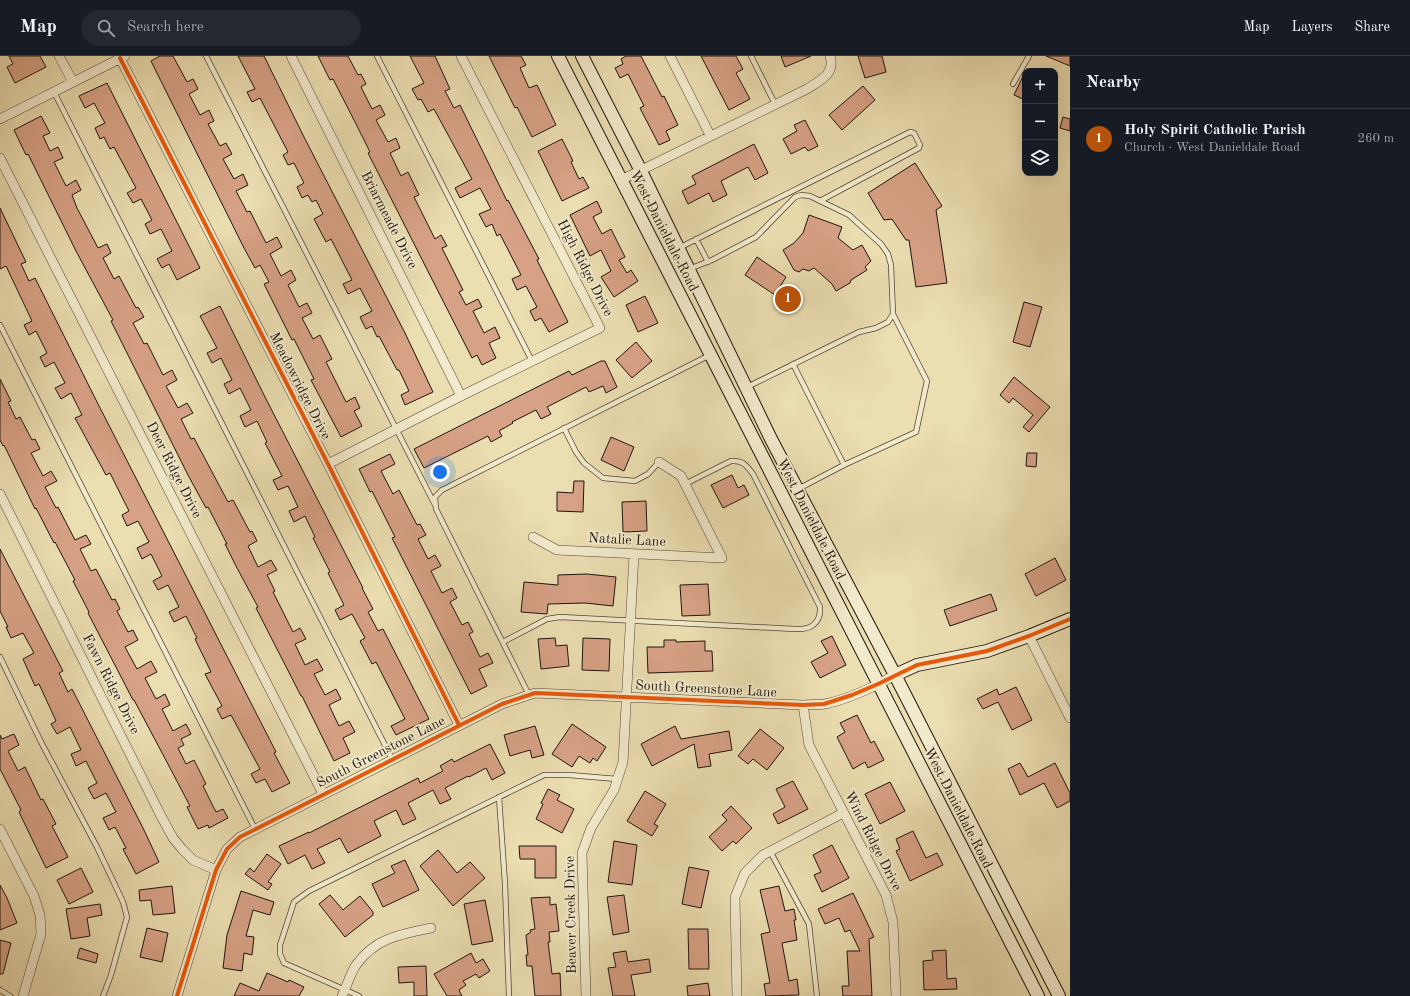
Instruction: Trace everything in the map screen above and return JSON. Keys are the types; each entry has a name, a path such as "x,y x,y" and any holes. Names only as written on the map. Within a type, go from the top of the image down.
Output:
{"main road":[{"name":"West Danieldale Road","path":"558,56 1038,996"},
{"name":"West Danieldale Road","path":"582,56 641,171 746,388 1059,996"},
{"path":"671,278 689,269"},
{"path":"725,384 741,376"},
{"path":"782,496 798,489"},
{"path":"895,675 917,665 987,651 1070,619"},
{"path":"1009,940 1026,932"}],"street":[{"path":"59,56 73,82"},
{"name":"Briarmeade Drive","path":"291,56 461,396"},
{"name":"High Ridge Drive","path":"328,464 395,429 600,328 461,56"},
{"path":"670,56 710,136"},
{"path":"621,180 807,89 824,78 830,71 832,64 830,56"},
{"path":"0,120 122,57"},
{"name":"Meadowridge Drive","path":"122,57 459,725"},
{"name":"Deer Ridge Drive","path":"0,158 323,794"},
{"path":"659,462 681,476 685,484"},
{"name":"Natalie Lane","path":"533,537 557,550 722,558 685,484"},
{"name":"Fawn Ridge Drive","path":"0,494 173,838 193,860 216,870"},
{"name":"Beaver Creek Drive","path":"586,996 582,853 591,828 614,790 623,762 634,554"},
{"path":"1029,636 1070,718"},
{"name":"South Greenstone Lane","path":"177,996 216,870 227,849 240,837 502,704 535,693 803,705 824,704 852,695 895,675"},
{"name":"Wind Ridge Drive","path":"803,705 808,745 886,894 893,922 896,996"},
{"path":"737,996 734,896 745,873 763,855 843,813"},
{"path":"0,829 34,896 40,915 41,934 23,996"},
{"path":"344,993 356,966 368,951 394,936 431,928"}],"lane":[{"path":"206,56 529,695"},
{"path":"377,56 532,361"},
{"path":"751,56 775,104"},
{"path":"1013,84 1029,56"},
{"path":"54,92 392,759"},
{"path":"679,248 910,132 914,132 920,145 919,148 820,201"},
{"path":"792,191 795,197"},
{"path":"689,269 708,262 756,237 795,197 801,195 810,196 849,215 881,244 888,254 891,265 893,314 927,381 916,432 844,465 798,489"},
{"path":"696,239 708,262"},
{"path":"746,388 859,332 876,328 888,322 893,314"},
{"path":"0,325 256,829"},
{"path":"436,509 435,497 442,490 710,355"},
{"path":"793,364 844,465"},
{"path":"564,428 576,452 584,462 603,478 635,481 648,474 659,462"},
{"path":"503,642 547,620 560,617 803,630 817,622 820,615 820,608 753,474 745,464 738,460 731,461 685,484"},
{"path":"0,658 123,902 127,917 111,975 103,996"},
{"path":"359,996 344,993 284,963 280,954 280,945 294,902 309,891 544,775 569,775 617,779"},
{"path":"499,797 505,884 509,996"},
{"path":"770,851 809,924 817,996"},
{"path":"0,990 10,996"}],"building":[{"path":"9,56 40,56 46,67 15,83 7,67 13,64"},
{"path":"160,56 173,56 187,82 193,79 198,89 189,94 200,115 209,110 214,121 208,124 220,146 226,143 232,154 223,159 234,179 243,174 248,185 236,191 247,212 250,211 266,243 277,237 282,247 270,254 281,276 291,270 296,280 288,285 299,307 307,303 312,313 302,318 313,339 320,335 332,359 326,362 346,402 355,397 360,408 354,411 362,426 341,437 311,380 314,379 294,339 292,340 264,284 269,282 260,265 255,268 244,248 151,61"},
{"path":"238,56 264,56 405,333 433,392 405,405 401,395 409,391 399,370 397,370 372,326 366,329 360,317 372,311 360,288 348,294 343,284 352,280 331,239 326,242 314,219 323,214 316,200 312,202 308,195 302,198 297,187 304,183 294,163 288,165 283,155 288,152 260,98 252,102 247,92 255,89"},
{"path":"318,56 348,56 358,75 361,74 366,84 361,87 372,109 380,105 385,115 376,120 388,142 396,138 400,148 390,153 401,176 408,172 419,195 414,197 435,239 441,235 447,246 442,248 463,290 459,292 466,305 478,299 482,307 473,311 484,333 495,327 500,338 489,343 496,358 482,365 477,355 472,358 368,153 370,152 355,122 333,79 330,80"},
{"path":"410,56 435,56 450,89 445,91 454,108 460,105 507,201 508,200 539,259 537,260 568,322 549,332 541,318 535,321 530,311 537,307 526,286 517,290 512,279 521,275 500,234 497,236 492,224 486,227 479,214 491,209 480,188 460,198 455,188 472,179 434,109 428,112 421,99 418,100 412,89 424,83"},
{"path":"489,56 521,56 526,65 520,68 529,88 537,85 556,125 532,137 517,107 515,108"},
{"path":"626,56 641,56 662,97 664,96 678,125 666,131 670,140 659,145 640,108 644,106 628,74 620,78 615,68 623,64 621,59"},
{"path":"701,56 736,56 743,69 736,73 750,99 729,110"},
{"path":"781,56 811,56 785,67"},
{"path":"858,56 882,56 886,72 865,78"},
{"path":"1046,56 1070,56 1070,66"},
{"path":"1022,78 1022,99 1014,95"},
{"path":"107,83 200,268 177,280 169,264 162,268 157,259 172,251 161,229 150,234 145,224 152,220 141,199 133,203 127,193 136,188 114,147 110,149 104,137 100,139 95,128 105,123 94,103 85,108 79,96"},
{"path":"863,86 875,100 842,130 829,115"},
{"path":"41,116 50,133 43,136 50,151 58,147 63,158 54,162 66,186 76,180 81,190 72,195 77,208 98,248 107,244 111,253 103,258 114,279 119,276 136,308 138,307 144,317 133,323 144,344 147,343 163,375 172,370 177,380 166,386 178,408 187,403 193,413 181,419 191,439 194,438 228,502 233,500 250,532 252,531 257,541 248,546 258,567 271,560 277,570 267,575 275,591 273,592 293,632 300,628 306,639 295,644 305,665 317,659 323,670 314,674 325,695 336,689 341,699 329,705 339,726 349,721 355,732 343,738 350,753 334,761 256,608 258,607 225,544 227,544 208,507 206,508 188,475 111,321 113,320 76,251 28,154 26,155 14,130"},
{"path":"1063,117 1070,119 1070,131 1060,128"},
{"path":"805,120 818,146 808,151 805,147 791,154 783,139 797,131 794,125"},
{"path":"562,139 573,161 571,162 579,179 583,177 589,188 562,201 538,151"},
{"path":"754,144 768,173 755,180 748,167 721,181 727,195 713,202 709,193 688,204 682,191 696,184 692,176"},
{"path":"915,163 942,206 936,210 947,283 916,287 909,240 906,240 892,219 884,220 868,193"},
{"path":"597,201 602,212 593,217 602,234 611,229 625,257 619,260 627,273 631,270 638,281 614,297 601,277 611,271 601,250 590,256 570,215"},
{"path":"0,208 26,262 21,264 29,281 35,278 276,752 274,753 290,783 272,792 265,779 256,783 251,774 260,769 231,715 222,719 217,709 222,706 205,674 211,672 186,616 174,622 169,612 179,607 168,585 158,590 153,581 162,576 151,554 142,559 137,548 149,542 138,521 127,526 122,515 129,511 110,473 106,475 75,418 82,415 71,393 61,399 55,388 65,383 54,362 45,367 40,357 47,353 36,331 29,335 24,325 32,321 6,266 0,269"},
{"path":"809,215 842,227 838,238 853,250 862,245 871,261 865,267 867,270 851,280 850,283 836,291 832,284 814,268 809,271 803,269 799,272 794,270 783,250 794,243 803,233"},
{"path":"757,257 786,277 775,295 745,275"},
{"path":"645,296 658,323 638,332 626,305"},
{"path":"1024,302 1042,307 1030,347 1013,342"},
{"path":"220,306 363,588 373,609 368,612 378,631 383,629 429,719 396,735 391,726 405,719 376,662 372,664 360,641 365,638 352,614 340,620 335,610 344,605 328,573 330,572 313,538 315,537 305,516 294,522 289,511 298,507 288,486 278,490 273,480 282,476 265,443 267,442 257,421 245,427 240,416 251,410 240,388 229,394 224,384 232,380 221,358 212,363 207,353 217,348 200,316"},
{"path":"636,342 652,361 632,378 616,360"},
{"path":"601,361 605,361 617,387 606,393 603,386 589,392 586,387 547,407 551,414 541,419 536,410 512,422 513,423 499,431 502,436 491,442 488,436 424,468 414,449 569,371 572,375"},
{"path":"1014,377 1050,407 1029,432 1023,427 1033,415 1013,398 1009,403 1000,395"},
{"path":"0,379 11,401 8,402 16,419 20,417 32,440 35,439 40,449 31,453 43,476 51,471 57,481 45,487 56,508 58,507 75,540 86,535 91,544 80,549 91,571 96,569 112,600 115,599 120,609 117,611 128,632 133,630 138,640 125,647 137,669 151,661 157,672 145,678 156,699 165,694 170,705 162,709 173,731 186,724 191,734 181,739 184,745 178,748 186,764 194,760 206,784 203,786 216,812 223,809 228,818 209,828 208,825 198,829 187,807 190,806 88,613 89,612 73,581 75,580 36,508 35,509 4,445 3,446 0,440"},
{"path":"611,437 634,447 624,471 601,460"},
{"path":"1027,453 1037,453 1036,467 1026,466"},
{"path":"390,454 395,464 381,471 393,494 399,490 417,525 420,524 426,535 418,539 428,559 435,555 441,566 431,571 442,593 452,588 457,598 450,602 462,625 468,622 473,632 469,634 480,657 488,653 493,663 479,669 487,686 471,694 392,538 395,537 359,469"},
{"path":"732,475 738,488 744,485 749,495 723,508 711,485"},
{"path":"574,481 584,481 583,512 557,511 557,492 573,493"},
{"path":"646,501 647,531 623,532 622,502"},
{"path":"0,549 63,671 59,673 68,692 72,689 159,862 136,874 123,849 126,848 115,827 109,830 103,818 116,812 106,793 94,799 88,788 97,783 86,761 76,766 71,754 81,750 70,727 57,734 51,724 56,721 39,684 35,686 23,659 34,653 23,633 11,638 6,627 8,627 0,611"},
{"path":"1055,558 1066,580 1036,596 1025,574"},
{"path":"587,574 616,577 613,606 585,603 548,604 547,614 521,612 524,582 558,585 558,575"},
{"path":"708,584 710,615 682,616 680,585"},
{"path":"991,594 997,610 950,626 944,610"},
{"path":"832,636 846,665 820,678 811,662 828,653 821,641"},
{"path":"555,638 556,646 567,645 569,666 541,669 538,639"},
{"path":"583,638 610,639 609,671 582,670"},
{"path":"664,640 676,640 676,642 705,641 705,651 712,651 713,671 648,673 647,647 664,647"},
{"path":"1016,687 1032,720 1012,730 998,702 983,709 977,699 997,689 999,695"},
{"path":"857,715 871,743 874,741 884,760 868,768 865,762 853,769 837,737 845,732 840,723"},
{"path":"572,724 606,747 597,761 593,758 590,763 579,756 572,767 552,754"},
{"path":"535,726 544,755 532,758 530,750 510,756 504,735"},
{"path":"675,726 681,739 729,731 732,750 709,754 711,766 698,768 694,744 652,766 641,744"},
{"path":"760,729 784,748 767,770 753,759 748,764 738,756"},
{"path":"14,734 19,745 8,751 18,771 25,767 41,800 43,799 56,824 52,826 68,857 46,868 19,812 21,810 0,769 0,735 2,739"},
{"path":"490,744 505,773 492,780 486,768 469,777 468,776 445,788 451,799 440,804 433,790 408,803 416,819 403,825 396,810 374,821 381,836 348,853 340,838 317,849 325,863 312,869 305,855 288,864 279,846 309,833 418,778 420,783 443,771 440,766 452,759 454,762"},
{"path":"1020,763 1028,777 1055,763 1070,793 1070,801 1057,808 1044,783 1020,795 1008,769"},
{"path":"793,781 808,809 778,824 773,814 785,807 776,789"},
{"path":"890,782 905,811 880,824 865,794"},
{"path":"548,789 560,795 557,800 574,809 562,833 536,819 543,804 541,803"},
{"path":"645,791 666,804 654,824 658,826 652,836 627,821"},
{"path":"731,806 752,828 736,844 733,841 722,851 709,837 727,820 722,815"},
{"path":"913,831 926,858 937,853 943,865 910,881 896,851 900,849 896,839"},
{"path":"614,841 637,845 632,885 608,882"},
{"path":"832,845 849,878 822,892 814,875 821,872 813,855"},
{"path":"519,846 556,846 556,878 535,878 535,859 520,859"},
{"path":"438,850 457,873 470,862 485,878 453,906 420,866"},
{"path":"267,854 281,864 268,882 272,884 268,890 245,874 250,868 254,872"},
{"path":"405,860 419,890 383,907 372,884 395,873 391,866"},
{"path":"689,867 709,871 701,908 682,904"},
{"path":"81,868 93,892 69,904 57,880"},
{"path":"0,885 17,923 0,930"},
{"path":"172,886 175,913 153,915 151,900 140,901 139,890"},
{"path":"779,886 785,911 794,909 797,940 782,943 789,981 797,979 799,995 766,996 764,984 770,983 761,934 770,932 760,890"},
{"path":"241,891 274,902 270,915 253,910 246,936 254,937 252,955 244,953 242,971 223,968 227,935"},
{"path":"853,893 874,937 869,939 872,996 843,996 842,986 849,986 847,951 860,951 850,930 845,932 839,918 825,924 818,909"},
{"path":"330,895 343,910 360,896 373,912 373,915 345,937 319,904"},
{"path":"624,895 629,932 613,935 607,897"},
{"path":"550,897 550,905 556,904 559,931 549,932 550,942 548,942 552,974 560,973 561,996 535,996 532,966 527,966 526,955 528,955 526,935 531,932 530,930 535,929 531,898"},
{"path":"485,900 493,941 472,945 464,904"},
{"path":"100,904 102,915 87,918 90,936 71,939 66,909"},
{"path":"147,928 168,933 162,962 140,957"},
{"path":"688,929 708,929 709,969 689,969"},
{"path":"0,940 11,943 3,974 0,974"},
{"path":"80,948 98,954 96,963 77,958"},
{"path":"946,950 947,979 956,978 957,989 924,990 923,961 933,960 932,951"},
{"path":"626,951 628,962 649,959 651,972 631,975 635,996 613,996 608,968 616,967 613,953"},
{"path":"471,953 476,963 483,959 490,971 479,978 476,974 463,981 466,985 459,990 462,996 447,996 434,974"},
{"path":"426,966 427,996 414,996 414,982 399,983 398,967"},
{"path":"267,973 288,982 289,980 304,987 299,996 234,996 240,983 259,991"},
{"path":"708,983 710,996 688,996 687,986"}],"cycle path":[{"path":"120,58 328,464 459,725"},
{"path":"177,996 216,870 227,849 240,837 502,704 535,693 803,705 824,704 852,695 917,665 987,651 1070,619"}],"place":[{"name":"Holy Spirit Catholic Parish","path":"788,299"}]}
